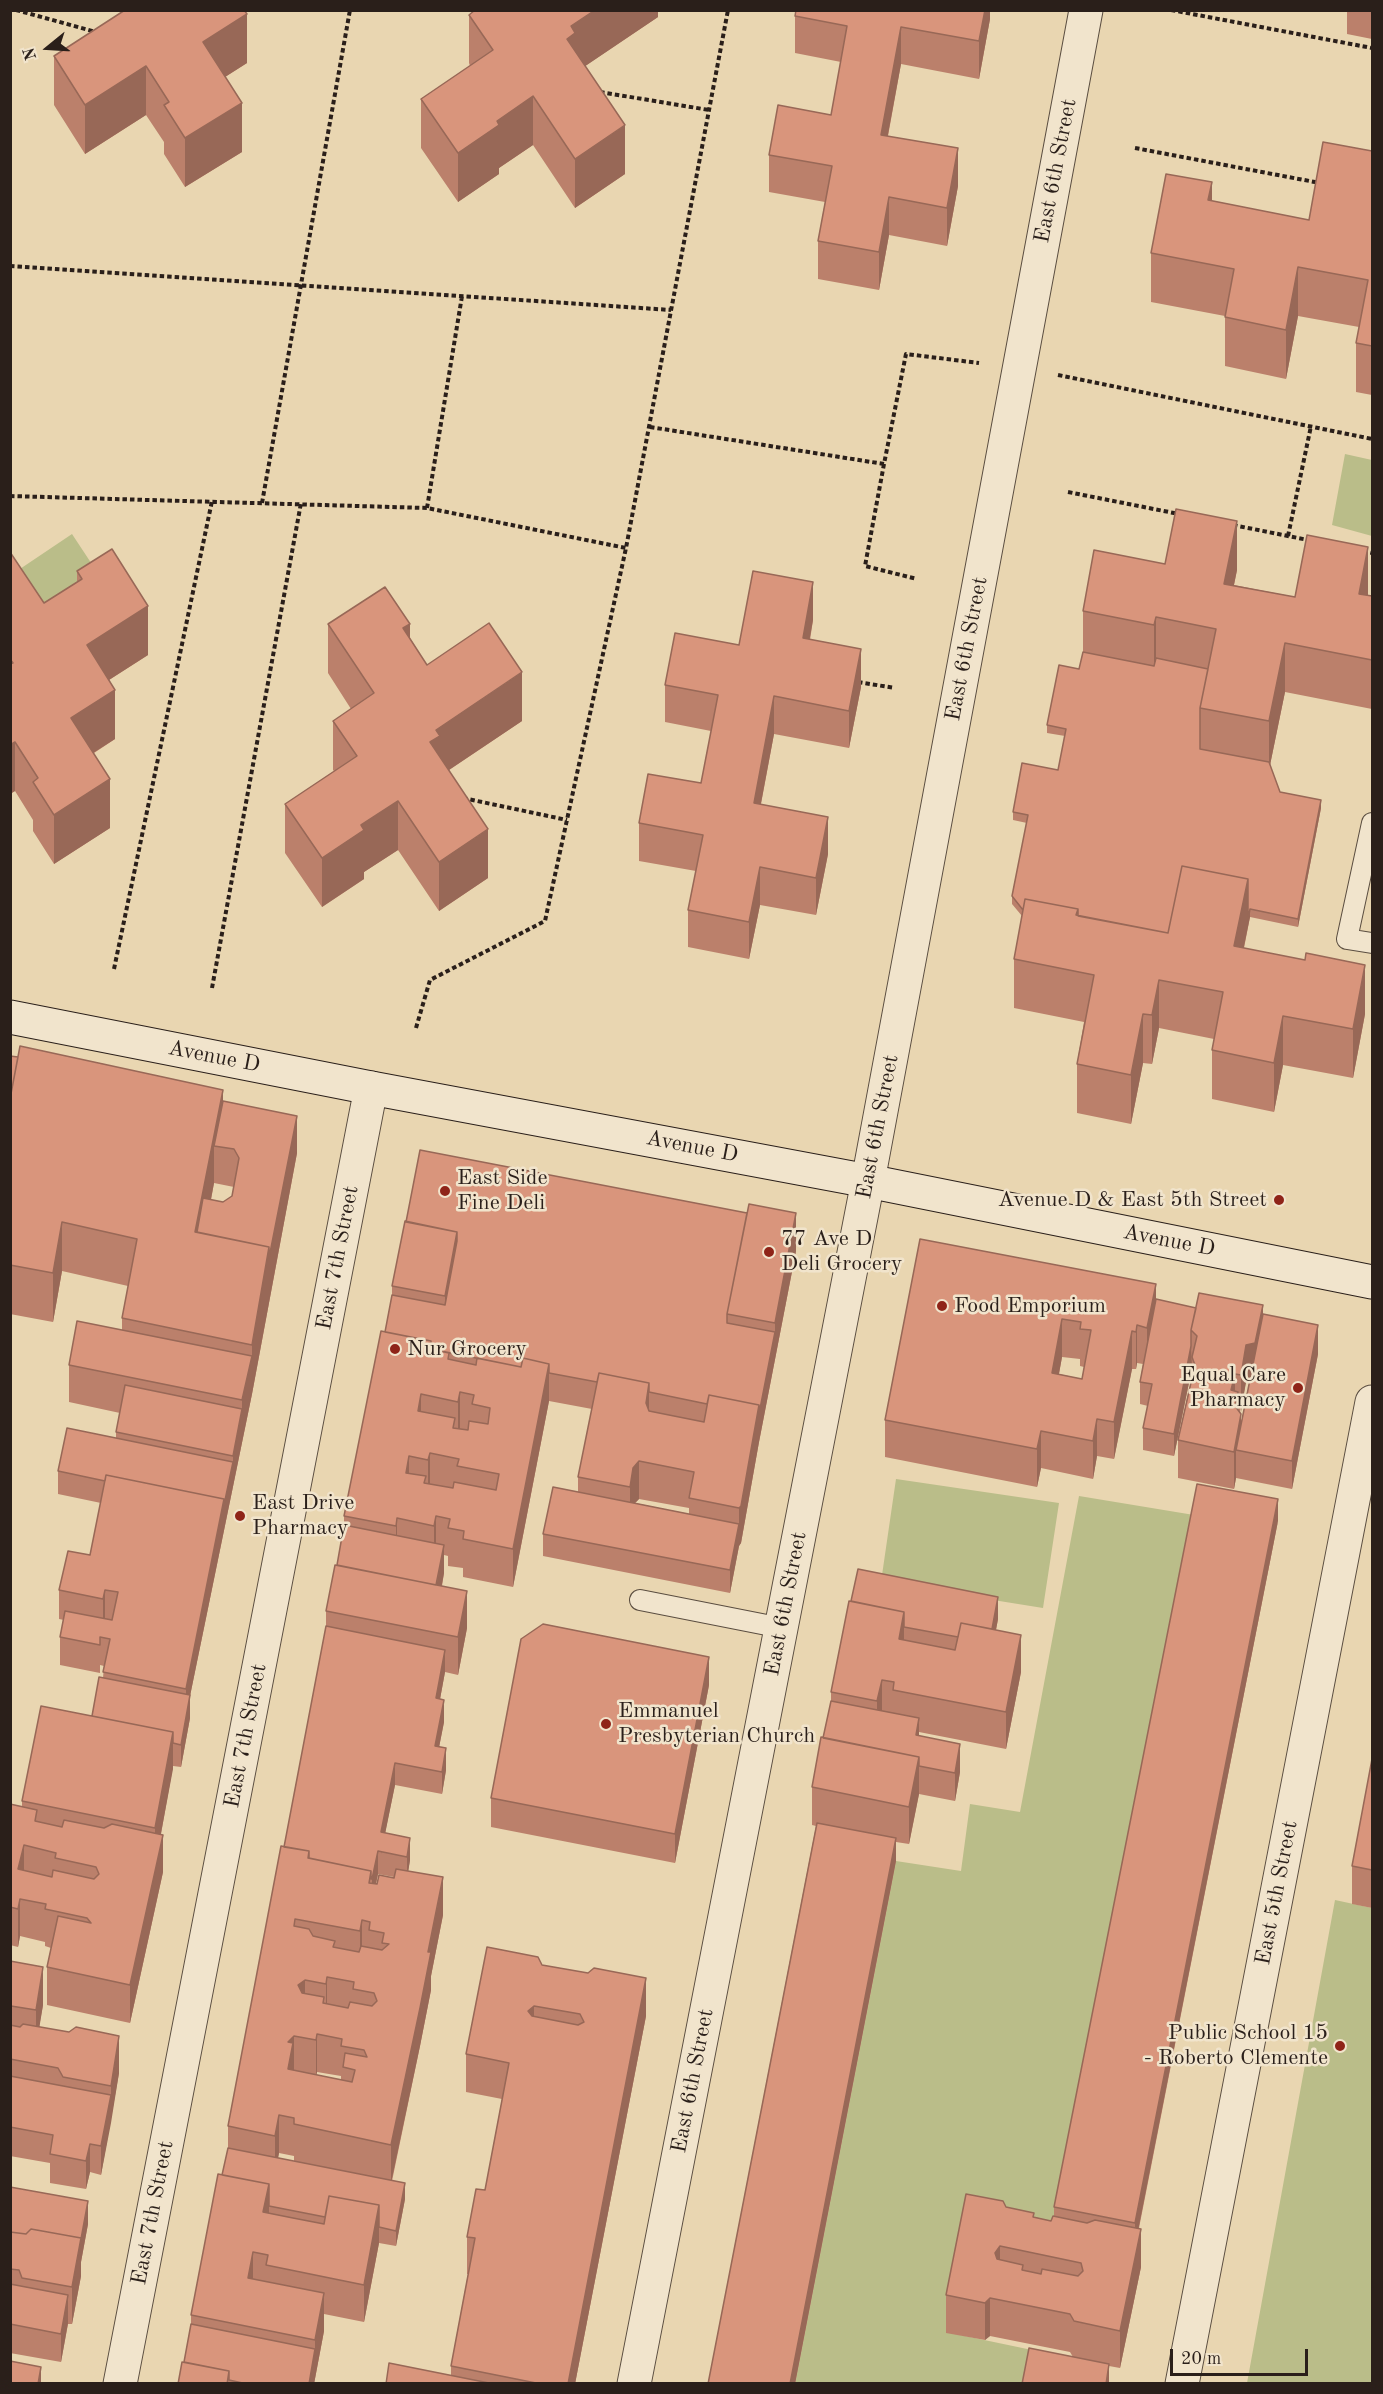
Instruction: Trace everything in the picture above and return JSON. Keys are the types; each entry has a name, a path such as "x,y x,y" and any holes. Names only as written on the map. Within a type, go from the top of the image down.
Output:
{"street":[{"name":"East 6th Street","path":"634,2384 868,1181 1086,10"},
{"name":"Avenue D","path":"10,1017 371,1088 868,1181 1372,1282"},
{"name":"East 7th Street","path":"120,2384 371,1088"},
{"name":"East 5th Street","path":"1182,2384 1372,1402"}],"lane":[{"path":"1372,823 1347,939 1372,943"},
{"path":"640,1600 782,1628"}],"path":[{"path":"16,10 102,34"},
{"path":"262,502 350,10"},
{"path":"416,1028 430,980 545,921 626,548 728,10"},
{"path":"1171,10 1372,48"},
{"path":"593,90 709,110"},
{"path":"1135,148 1327,184"},
{"path":"10,266 671,310"},
{"path":"428,508 462,296"},
{"path":"1288,536 1311,426"},
{"path":"884,464 865,566 917,579"},
{"path":"1068,492 1184,515"},
{"path":"10,496 428,508 626,548"},
{"path":"114,969 212,501"},
{"path":"212,988 301,503"},
{"path":"1230,524 1309,540"},
{"path":"1362,551 1372,553"},
{"path":"849,681 895,688"},
{"path":"453,796 567,820"}],"green space":[{"path":"1345,454 1372,460 1372,536 1332,525"},
{"path":"72,534 105,584 30,634 11,575"},
{"path":"896,1479 1059,1503 1043,1608 881,1582"},
{"path":"1079,1496 1194,1515 1054,2230 946,2332 1032,2350 1026,2383 795,2384 896,1861 961,1871 970,1804 1020,1812"},
{"path":"1335,1900 1372,1908 1372,2383 1247,2383"}],"building":[{"path":"125,10 244,10 247,14 203,42 242,103 185,138 164,105 169,102 146,66 85,105 54,56"},
{"path":"475,10 595,10 571,26 575,33 567,39 625,125 575,159 533,96 497,121 499,125 458,153 421,99 493,50 469,15"},
{"path":"796,10 985,10 979,41 901,27 881,135 958,148 947,208 889,197 879,252 818,241 832,166 769,155 778,105 831,115 847,26 795,16"},
{"path":"1323,142 1372,151 1372,346 1356,343 1368,280 1298,267 1286,330 1225,317 1234,269 1151,253 1166,174 1212,182 1208,200 1309,220"},
{"path":"1176,509 1237,521 1224,584 1295,597 1307,535 1368,547 1359,594 1372,596 1372,660 1285,643 1269,721 1200,708 1216,629 1156,617 1154,625 1083,611 1094,550 1165,564"},
{"path":"112,549 148,606 87,645 115,690 71,718 110,779 54,815 33,782 38,778 15,742 10,745 10,664 13,663 10,659 10,552 44,603 82,579 77,571"},
{"path":"753,571 813,582 803,638 861,649 849,711 774,696 754,803 828,817 816,878 760,867 749,922 688,910 703,835 639,823 648,774 701,783 718,695 665,685 675,633 739,645"},
{"path":"385,587 410,624 403,628 427,665 489,623 522,672 436,730 440,736 430,742 488,829 439,862 398,801 361,825 364,830 322,858 285,804 357,756 333,721 374,693 328,624"},
{"path":"1083,652 1154,666 1156,658 1208,669 1200,708 1200,749 1269,762 1280,792 1321,800 1298,919 1250,909 1248,920 1248,879 1182,866 1168,933 1078,916 1078,909 1025,899 1023,910 1012,896 1028,815 1013,812 1022,763 1058,770 1066,729 1047,725 1059,665 1079,669"},
{"path":"1182,866 1248,879 1234,946 1305,960 1306,953 1365,965 1353,1029 1283,1016 1274,1063 1212,1050 1223,992 1159,980 1152,1015 1143,1014 1131,1075 1077,1064 1094,975 1014,959 1025,899 1078,909 1076,915 1168,933"},
{"path":"20,1046 223,1090 195,1232 269,1247 252,1345 122,1318 137,1239 62,1222 53,1273 10,1265 10,1099"},
{"path":"10,1056 18,1057 10,1099"},
{"path":"223,1101 297,1116 269,1258 269,1247 197,1232 203,1198 223,1202 232,1196 239,1158 234,1149 214,1146"},
{"path":"420,1150 747,1213 727,1323 775,1332 759,1414 759,1405 709,1395 707,1404 649,1392 649,1383 599,1373 597,1382 549,1373 549,1364 523,1358 521,1367 431,1349 431,1341 385,1332 392,1295 445,1305 457,1232 406,1222"},
{"path":"749,1204 796,1213 775,1323 727,1314"},
{"path":"405,1221 457,1232 445,1296 392,1286"},
{"path":"920,1239 1156,1284 1147,1328 1137,1325 1136,1332 1132,1331 1114,1422 1097,1419 1093,1441 1041,1431 1037,1449 885,1420","holes":["1062,1319 1081,1322 1080,1329 1091,1330 1082,1379 1052,1373"]},
{"path":"1199,1293 1263,1305 1255,1343 1246,1345 1241,1375 1235,1374 1231,1390 1238,1392 1235,1406 1241,1414 1234,1452 1178,1440 1195,1365 1192,1357 1197,1336 1191,1330"},
{"path":"1156,1299 1196,1308 1174,1434 1143,1428 1152,1384 1140,1382"},
{"path":"1263,1314 1318,1325 1292,1461 1236,1450"},
{"path":"77,1321 252,1356 242,1400 69,1365"},
{"path":"381,1331 431,1341 430,1349 449,1353 448,1359 476,1365 477,1358 521,1367 523,1358 549,1364 513,1549 463,1539 464,1531 448,1528 450,1519 436,1516 434,1526 397,1518 396,1526 344,1516","holes":["460,1392 474,1395 472,1404 490,1408 488,1424 469,1421 468,1430 453,1428 455,1418 418,1411 421,1394 458,1402","430,1453 459,1459 457,1466 499,1474 496,1490 454,1482 453,1488 424,1483 426,1476 406,1473 409,1456 428,1460"]},
{"path":"599,1373 649,1383 646,1403 649,1411 704,1422 709,1395 759,1405 741,1506 739,1508 689,1498 694,1472 639,1461 633,1468 630,1487 578,1477"},
{"path":"125,1385 242,1409 233,1456 116,1432"},
{"path":"67,1428 233,1462 224,1505 224,1499 106,1475 105,1481 58,1471"},
{"path":"106,1475 224,1499 186,1689 103,1672 110,1639 100,1637 100,1645 60,1637 65,1611 112,1620 118,1592 105,1590 103,1599 59,1590 68,1551 90,1555"},
{"path":"1197,1484 1278,1499 1135,2223 1054,2207"},
{"path":"553,1487 739,1524 730,1570 543,1534"},
{"path":"344,1525 444,1545 436,1585 337,1565"},
{"path":"335,1565 467,1591 458,1637 326,1611"},
{"path":"858,1569 998,1597 992,1629 961,1623 958,1637 904,1627 904,1612 851,1601"},
{"path":"849,1601 904,1612 899,1639 955,1650 961,1623 1021,1635 1006,1712 893,1690 894,1682 882,1680 877,1701 831,1692"},
{"name":"Emmanuel Presbyterian Church","path":"543,1624 709,1657 675,1834 491,1798 521,1639"},
{"path":"326,1626 445,1650 436,1698 444,1700 435,1746 446,1748 442,1772 395,1763 381,1832 410,1838 407,1857 378,1851 372,1879 371,1871 309,1858 309,1851 284,1847"},
{"path":"99,1677 190,1695 181,1745 173,1743 173,1732 92,1716"},
{"path":"831,1701 919,1718 916,1735 960,1744 955,1773 919,1766 919,1757 823,1738"},
{"path":"41,1706 173,1732 155,1828 22,1801"},
{"path":"821,1737 919,1757 909,1807 812,1787"},
{"path":"1372,1759 1372,1870 1352,1866"},
{"path":"10,1804 37,1810 35,1821 62,1827 64,1820 104,1828 112,1824 163,1835 130,1985 47,1967 58,1916 91,1923 87,1918 45,1909 46,1904 20,1899 18,1909 10,1907","holes":["24,1845 56,1853 55,1858 96,1867 99,1874 94,1879 53,1870 52,1877 18,1869"]},
{"path":"817,1823 896,1838 790,2384 708,2384"},
{"path":"281,1846 309,1851 308,1858 371,1871 369,1883 377,1884 379,1875 394,1878 396,1869 443,1877 428,1952 431,1952 391,2145 294,2124 294,2118 279,2115 275,2136 228,2126","holes":["295,1919 360,1931 362,1920 370,1922 369,1930 384,1933 382,1943 389,1944 382,1950 361,1946 359,1952 333,1947 335,1941 313,1936 309,1929 294,1926","327,1977 354,1982 353,1989 374,1993 377,2001 372,2006 350,2002 348,2008 323,2003 324,1997 302,1993 298,1985 305,1980 326,1984","317,2034 342,2039 341,2046 364,2050 367,2057 345,2053 343,2067 355,2070 352,2082 288,2069 293,2043 288,2042 294,2036 316,2040"]},
{"path":"487,1947 538,1957 542,1965 588,1973 594,1968 646,1978 568,2384 541,2384 451,2366 475,2238 467,2237 476,2189 485,2190 509,2063 466,2054","holes":["534,2006 580,2014 584,2022 578,2025 532,2016 528,2011"]},
{"path":"10,1961 43,1967 36,2010 10,2007"},
{"path":"23,2024 69,2032 76,2027 119,2036 111,2086 63,2077 58,2068 10,2059 10,2025 20,2027"},
{"path":"10,2076 111,2095 101,2146 90,2144 86,2161 50,2154 53,2135 10,2127"},
{"path":"228,2148 405,2183 396,2231 379,2227 379,2205 329,2196 325,2217 269,2206 269,2184 222,2175"},
{"path":"218,2174 269,2184 263,2212 324,2224 329,2196 379,2205 364,2285 266,2265 268,2255 253,2252 248,2278 324,2293 315,2340 191,2315"},
{"path":"10,2187 88,2201 81,2239 31,2229 26,2234 10,2232"},
{"path":"966,2194 1003,2201 1006,2207 1034,2213 1033,2217 1051,2221 1053,2216 1087,2223 1095,2220 1141,2229 1120,2331 1074,2321 1070,2314 990,2298 985,2303 946,2295","holes":["1000,2246 1081,2263 1083,2271 1078,2276 1042,2269 1041,2274 1022,2270 1023,2265 997,2259 995,2253"]},
{"path":"31,2229 81,2238 72,2287 22,2278 19,2270 10,2269 10,2232 26,2234"},
{"path":"10,2284 68,2295 61,2334 10,2324"},
{"path":"191,2324 315,2349 309,2384 247,2384 229,2380 229,2371 184,2362"},
{"path":"1029,2348 1109,2364 1106,2384 1022,2384"},
{"path":"10,2361 41,2367 38,2384 10,2384"},
{"path":"182,2362 229,2371 227,2384 178,2384"},
{"path":"389,2363 494,2384 386,2384"}],"place":[{"name":"East Side Fine Deli","path":"445,1191"},
{"name":"Avenue D & East 5th Street","path":"1279,1200"},
{"name":"77 Ave D Deli Grocery","path":"769,1252"},
{"name":"Food Emporium","path":"942,1306"},
{"name":"Nur Grocery","path":"395,1349"},
{"name":"Equal Care Pharmacy","path":"1298,1388"},
{"name":"East Drive Pharmacy","path":"240,1516"},
{"name":"Emmanuel Presbyterian Church","path":"606,1724"},
{"name":"Public School 15 - Roberto Clemente","path":"1340,2046"}]}
